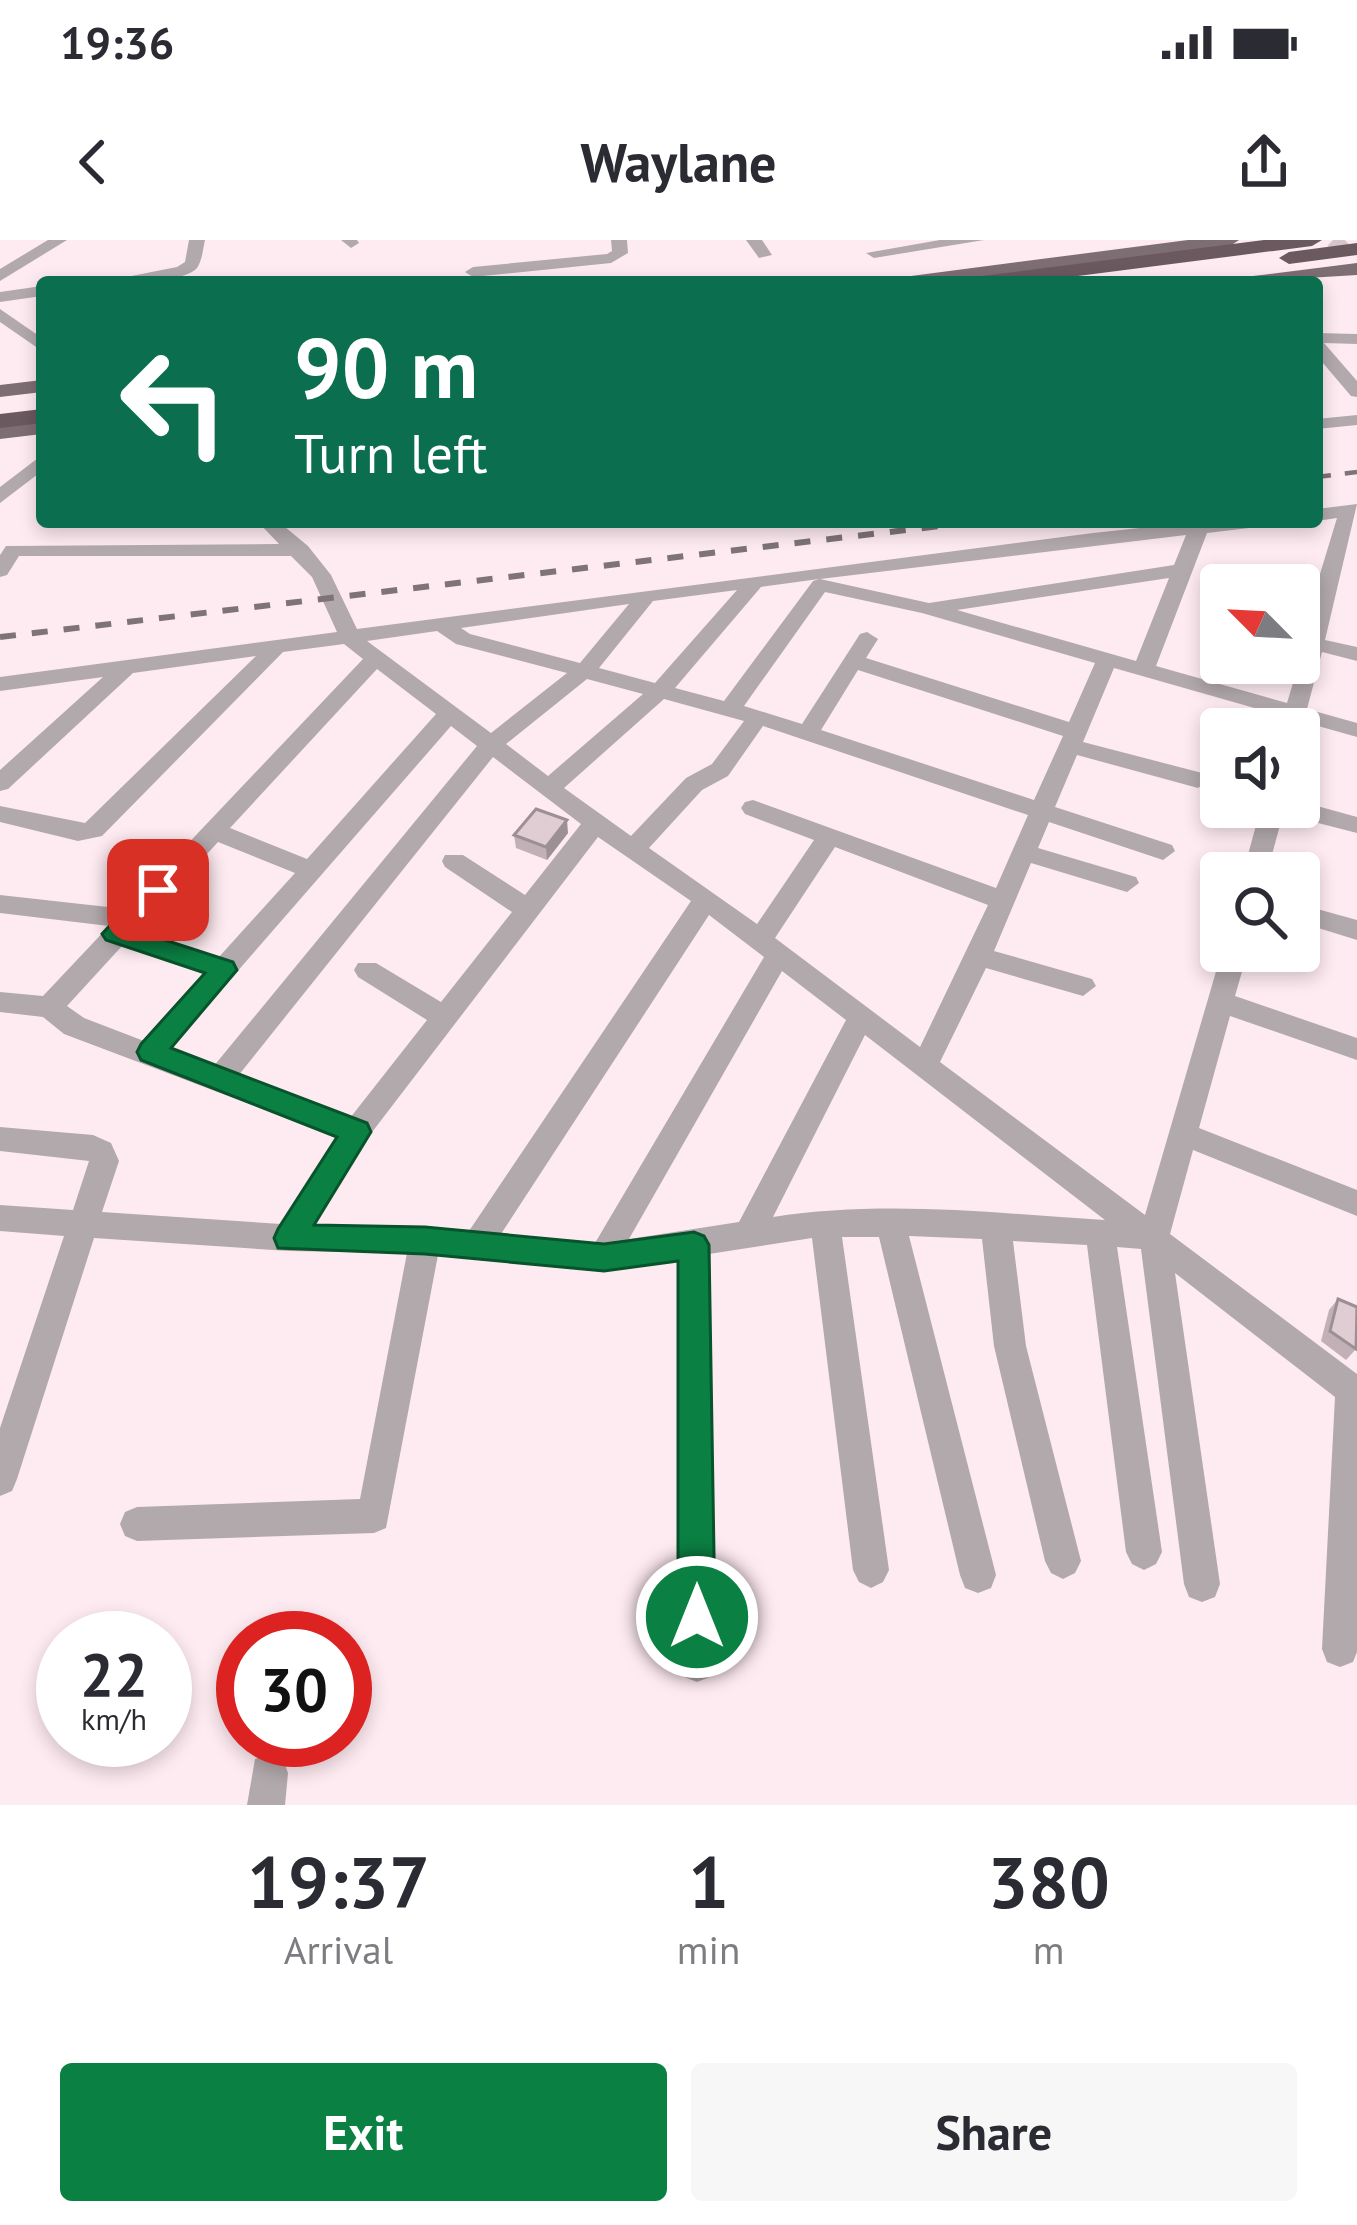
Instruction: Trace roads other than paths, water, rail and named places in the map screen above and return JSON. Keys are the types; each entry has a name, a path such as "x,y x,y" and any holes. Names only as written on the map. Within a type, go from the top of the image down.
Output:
{"highway":[{"path":"1029,276 1312,240"},
{"path":"1173,276 1356,260"},
{"path":"0,406 36,401"},
{"path":"0,422 36,417"}],"main road":[{"path":"957,276 1230,240"},
{"path":"1294,276 1356,260"},
{"path":"0,391 36,387"},
{"path":"0,433 36,428"}],"street":[{"path":"0,276 59,240"},
{"path":"149,276 182,271 192,264 197,240"},
{"path":"473,272 611,258 620,253 619,240"},
{"path":"874,253 976,240"},
{"path":"0,297 36,292"},
{"path":"0,314 36,341"},
{"path":"1323,342 1357,339"},
{"path":"1323,349 1352,383"},
{"path":"1323,423 1357,420"},
{"path":"0,497 36,466"},
{"path":"1320,612 1352,511"},
{"path":"275,528 301,550 335,597 351,638 595,823 706,899 1354,1392 1340,1649"},
{"path":"0,684 1191,528"},
{"path":"1144,669 1199,528"},
{"path":"0,571 13,550 301,550"},
{"path":"926,608 1184,570"},
{"path":"730,710 820,585 926,608 1144,669 1256,708"},
{"path":"550,787 662,689 751,586"},
{"path":"220,1078 490,745 587,668 644,599"},
{"path":"440,623 464,639 587,668 808,732 1163,851"},
{"path":"808,732 867,639"},
{"path":"1320,645 1357,654"},
{"path":"0,814 78,833 93,830 274,650"},
{"path":"49,1007 377,657"},
{"path":"924,1067 979,956 1107,659"},
{"path":"852,662 1198,781"},
{"path":"0,783 127,667"},
{"path":"151,1052 450,713"},
{"path":"633,849 694,784 721,770 758,717"},
{"path":"1320,725 1357,730"},
{"path":"753,808 1003,900"},
{"path":"1320,815 1357,825"},
{"path":"289,1238 356,1132 595,823"},
{"path":"213,831 312,870"},
{"path":"604,1257 829,837"},
{"path":"1023,852 1126,883"},
{"path":"454,861 530,910"},
{"path":"476,1246 706,899"},
{"path":"0,904 123,926 224,970"},
{"path":"1320,919 1357,930"},
{"path":"979,956 1083,986"},
{"path":"367,970 446,1018"},
{"path":"1202,1584 1154,1236 1230,972"},
{"path":"0,1002 49,1007 74,1026 356,1132"},
{"path":"1222,1002 1357,1049"},
{"path":"749,1234 860,1019"},
{"path":"1184,1134 1357,1203"},
{"path":"0,1139 82,1145 101,1151 104,1160 0,1479"},
{"path":"0,1218 289,1238 425,1240 604,1257 826,1224 996,1226 1154,1236"},
{"path":"826,1224 871,1570"},
{"path":"891,1224 979,1575"},
{"path":"996,1226 1010,1346 1063,1562"},
{"path":"1100,1232 1144,1552"},
{"path":"137,1524 374,1516 425,1240"},
{"path":"694,1245 697,1664"}],"tunnel":[{"path":"1333,240 1351,257"}],"railway":[{"path":"1323,476 1357,472"},
{"path":"0,637 923,528"}]}
